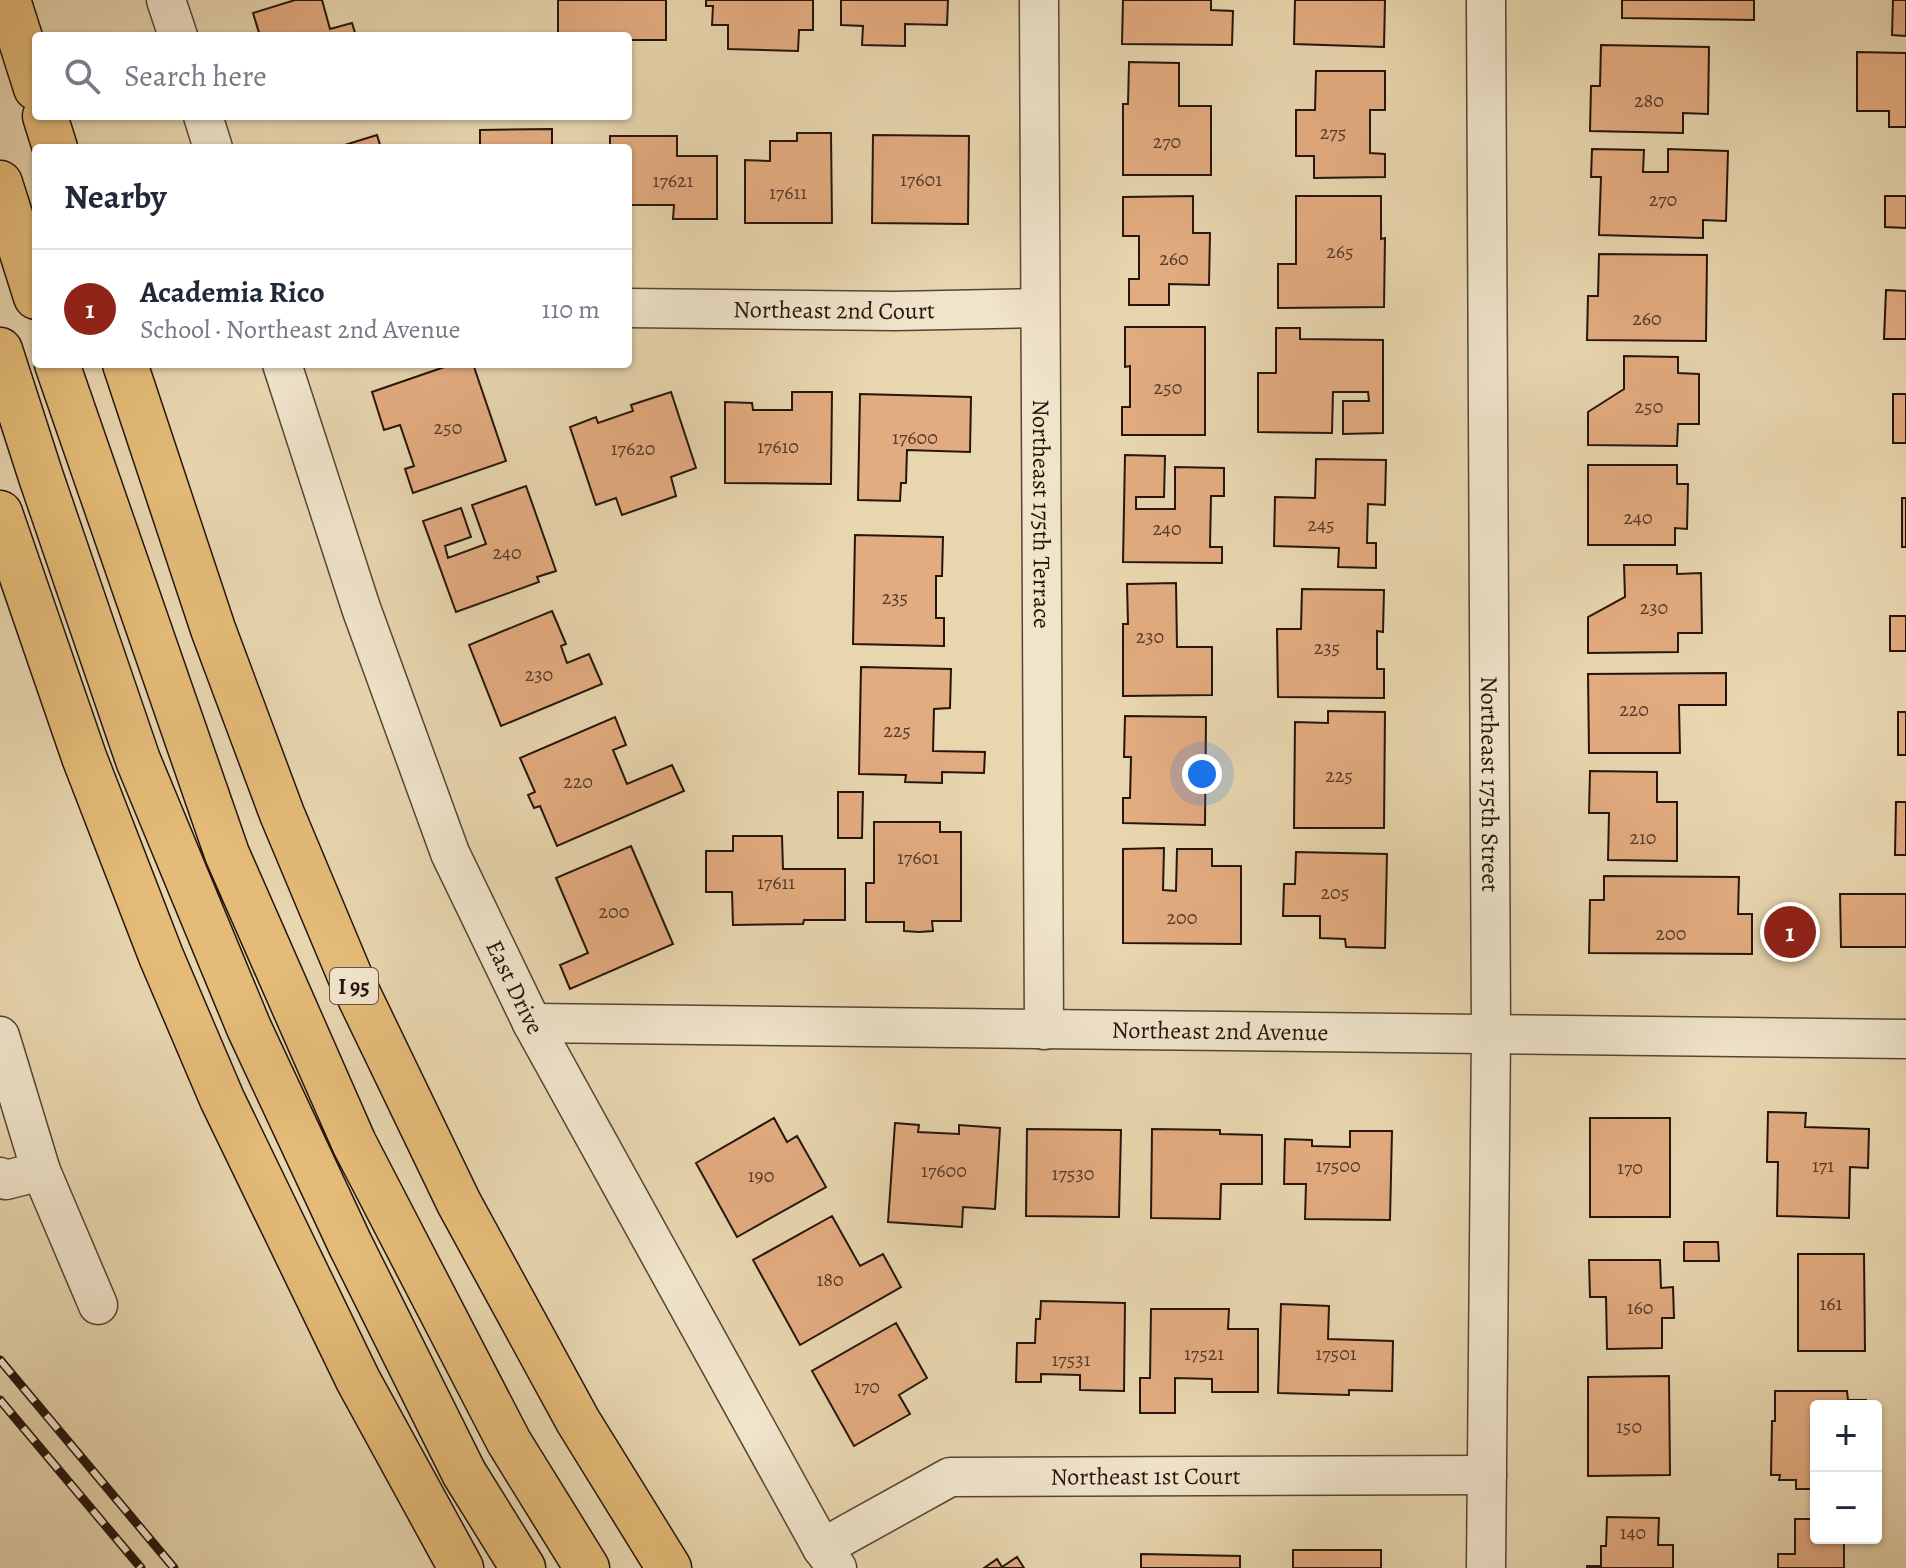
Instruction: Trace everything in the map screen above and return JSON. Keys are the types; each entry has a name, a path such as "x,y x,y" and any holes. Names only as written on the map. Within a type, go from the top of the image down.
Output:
{"highway":[{"path":"8,0 32,75"},
{"path":"46,120 54,144"},
{"path":"0,183 32,284"},
{"path":"0,350 138,760 249,1028 350,1244 464,1473 523,1568"},
{"path":"58,368 227,854 354,1143 509,1442 587,1568"},
{"name":"I 95","path":"126,368 213,629 282,814 352,981 474,1230 578,1421 669,1568"},
{"path":"0,513 84,757 161,956 222,1099 358,1380 461,1568"}],"street":[{"path":"166,0 177,32"},
{"name":"Northeast 175th Terrace","path":"1039,0 1044,1030"},
{"name":"Northeast 175th Street","path":"1486,0 1491,1033 1486,1568"},
{"path":"204,120 212,144"},
{"name":"Northeast 2nd Court","path":"632,308 895,311 1040,308"},
{"name":"East Drive","path":"283,368 361,608 450,853 532,1023 829,1558"},
{"name":"Northeast 2nd Avenue","path":"532,1023 1906,1039"},
{"path":"0,1036 41,1171 98,1305"},
{"path":"0,1177 6,1180 41,1171"},
{"name":"Northeast 1st Court","path":"829,1558 950,1477 1487,1475"}],"building":[{"path":"295,0 322,0 330,29 352,23 355,32 259,32 253,13"},
{"path":"558,0 666,0 666,40 632,40 632,32 558,32"},
{"path":"706,0 813,0 813,30 799,30 798,51 728,49 728,25 712,25 713,6 706,6"},
{"path":"841,0 948,0 947,25 905,24 905,46 862,45 863,26 841,25"},
{"path":"1123,0 1211,0 1211,10 1233,11 1232,45 1122,44"},
{"path":"1295,0 1385,0 1384,47 1294,44"},
{"path":"1622,0 1754,0 1754,20 1622,18"},
{"path":"1893,0 1906,0 1906,36 1892,35"},
{"path":"1601,45 1709,47 1708,114 1683,113 1683,133 1590,131 1591,86 1600,86"},
{"path":"1857,52 1906,53 1906,127 1889,127 1889,111 1857,111"},
{"path":"1129,62 1179,63 1179,106 1211,106 1211,175 1123,175 1123,104 1128,104"},
{"path":"1316,71 1385,71 1385,110 1370,110 1370,153 1385,154 1385,177 1314,178 1314,156 1296,156 1296,110 1315,110"},
{"path":"552,129 552,144 480,144 480,130"},
{"path":"797,133 831,133 832,223 745,223 745,160 770,161 770,141 797,141"},
{"path":"377,135 380,144 348,144"},
{"path":"873,135 969,136 968,224 872,223"},
{"path":"610,136 677,136 677,156 717,156 717,219 673,219 674,205 632,205 632,144 610,144"},
{"path":"1592,149 1644,150 1643,172 1668,172 1668,149 1728,151 1726,221 1703,220 1703,238 1599,235 1601,177 1591,177"},
{"path":"1193,196 1193,233 1210,233 1209,285 1169,284 1169,305 1129,305 1129,279 1139,279 1139,236 1123,236 1123,197"},
{"path":"1296,196 1381,196 1381,239 1385,238 1384,307 1278,308 1278,264 1296,264"},
{"path":"1885,196 1906,196 1906,228 1885,227"},
{"path":"1599,254 1707,255 1706,341 1587,340 1588,296 1598,296"},
{"path":"1886,290 1906,291 1906,339 1884,339"},
{"path":"1125,327 1205,327 1205,435 1122,435 1122,407 1130,407 1130,366 1125,367"},
{"path":"1276,328 1300,328 1300,339 1383,340 1383,433 1343,434 1343,401 1369,401 1368,392 1333,392 1332,433 1258,432 1258,373 1276,373"},
{"path":"1624,356 1678,357 1678,373 1699,374 1699,424 1678,424 1677,446 1588,445 1588,412 1624,389"},
{"path":"441,368 474,368 506,461 413,493 405,469 414,466 400,425 384,430 372,392"},
{"path":"671,392 696,468 671,477 676,496 622,515 616,498 596,505 570,427 596,417 598,423 633,411 631,405"},
{"path":"792,392 832,392 831,484 725,483 725,402 752,403 753,410 792,410"},
{"path":"860,394 971,397 970,452 907,450 906,483 901,483 900,501 858,500"},
{"path":"1893,394 1906,394 1906,443 1893,443"},
{"path":"1125,455 1165,456 1164,497 1136,497 1136,509 1175,509 1175,467 1224,468 1224,496 1211,496 1210,547 1222,547 1222,563 1123,562"},
{"path":"1316,459 1386,460 1385,505 1368,504 1367,543 1376,543 1376,568 1338,567 1339,548 1274,546 1275,497 1315,498"},
{"path":"1588,465 1677,465 1677,484 1688,484 1687,529 1675,528 1675,545 1588,545"},
{"path":"526,486 556,571 537,577 539,582 456,612 423,521 461,508 471,537 445,546 448,558 486,544 472,505"},
{"path":"1902,498 1906,498 1906,547 1902,547"},
{"path":"855,535 943,537 942,576 936,576 936,618 944,618 944,646 853,644"},
{"path":"1624,565 1677,565 1677,574 1701,573 1702,633 1678,633 1678,652 1588,653 1588,617 1625,597"},
{"path":"1176,583 1177,647 1212,647 1212,695 1123,696 1123,624 1128,624 1127,584"},
{"path":"1302,589 1384,590 1383,632 1377,631 1377,669 1384,669 1384,698 1278,697 1277,629 1301,629"},
{"path":"552,611 566,644 561,646 567,663 589,654 602,684 501,726 469,645"},
{"path":"1890,616 1906,616 1906,651 1890,651"},
{"path":"861,667 951,669 950,708 934,709 933,751 985,752 984,773 942,772 942,783 905,782 906,775 859,774"},
{"path":"1726,673 1726,705 1679,705 1680,753 1589,753 1588,674"},
{"path":"1328,711 1385,712 1384,828 1294,828 1295,722 1328,723"},
{"path":"1898,712 1906,712 1906,755 1898,755"},
{"path":"1125,716 1206,717 1205,825 1123,823 1123,798 1130,798 1131,757 1124,757"},
{"path":"615,717 626,745 613,750 627,784 672,765 684,791 557,846 540,806 534,808 528,795 535,792 520,758"},
{"path":"1590,771 1657,772 1657,802 1677,802 1677,861 1608,860 1609,813 1589,813"},
{"path":"838,792 863,792 862,838 838,838"},
{"path":"1896,802 1906,802 1906,855 1895,855"},
{"path":"874,822 940,822 940,832 961,832 961,921 932,921 933,931 919,932 904,931 904,922 866,922 866,883 874,883"},
{"path":"733,836 782,836 783,869 845,869 845,920 733,925 732,892 706,892 706,851 733,851"},
{"path":"631,846 673,944 570,989 560,965 588,953 556,878"},
{"path":"1164,848 1163,890 1176,891 1177,849 1212,849 1212,866 1241,866 1241,944 1123,943 1123,849"},
{"path":"1296,852 1387,854 1385,948 1346,947 1345,939 1320,938 1320,916 1283,916 1284,884 1295,884"},
{"path":"1604,876 1739,877 1738,914 1752,914 1752,954 1589,953 1590,900 1604,900"},
{"path":"1840,894 1906,894 1906,947 1841,947"},
{"path":"1768,1112 1806,1113 1805,1127 1869,1129 1868,1168 1850,1167 1849,1218 1777,1216 1778,1162 1767,1162"},
{"path":"774,1118 787,1142 797,1136 826,1187 737,1237 696,1163"},
{"path":"1590,1118 1670,1118 1670,1217 1590,1217"},
{"path":"895,1123 919,1125 918,1132 959,1134 959,1125 1000,1128 995,1209 963,1207 962,1227 888,1222"},
{"path":"1027,1129 1121,1130 1119,1217 1026,1216"},
{"path":"1152,1129 1220,1130 1220,1134 1262,1135 1262,1184 1221,1184 1220,1219 1151,1218"},
{"path":"1350,1131 1392,1131 1390,1220 1305,1219 1306,1184 1284,1184 1285,1139 1312,1140 1312,1146 1350,1147"},
{"path":"832,1216 860,1266 883,1254 901,1287 800,1345 753,1260"},
{"path":"1684,1242 1718,1242 1719,1261 1684,1261"},
{"path":"1798,1254 1864,1254 1865,1351 1798,1351"},
{"path":"1589,1260 1660,1260 1661,1288 1673,1287 1674,1318 1662,1318 1662,1348 1607,1349 1606,1297 1590,1297"},
{"path":"1041,1301 1125,1303 1124,1391 1080,1390 1080,1375 1041,1374 1041,1382 1016,1382 1017,1343 1035,1343 1036,1319 1040,1319"},
{"path":"1281,1304 1329,1306 1328,1339 1393,1341 1392,1391 1349,1390 1349,1395 1278,1393"},
{"path":"1151,1309 1229,1309 1228,1329 1258,1329 1258,1392 1212,1392 1212,1379 1175,1378 1175,1413 1140,1413 1140,1378 1150,1378"},
{"path":"896,1323 927,1378 899,1395 910,1414 854,1446 812,1371"},
{"path":"1669,1376 1670,1475 1588,1476 1588,1377"},
{"path":"1775,1391 1847,1391 1848,1400 1810,1400 1810,1489 1796,1489 1796,1480 1779,1480 1780,1475 1771,1475 1772,1421 1775,1421"},
{"path":"1607,1517 1659,1518 1658,1545 1673,1545 1673,1568 1587,1568 1601,1566 1601,1546 1606,1546"},
{"path":"1795,1519 1810,1519 1810,1544 1844,1544 1844,1568 1778,1568 1778,1554 1795,1554"},
{"path":"1293,1550 1381,1550 1381,1568 1293,1568"},
{"path":"1141,1554 1240,1556 1240,1568 1141,1568"},
{"path":"1017,1557 1024,1568 984,1568 997,1559 1002,1567"}],"railway":[{"path":"0,1360 174,1568"},
{"path":"0,1400 141,1568"}],"place":[{"name":"Academia Rico","path":"1790,932"}]}
